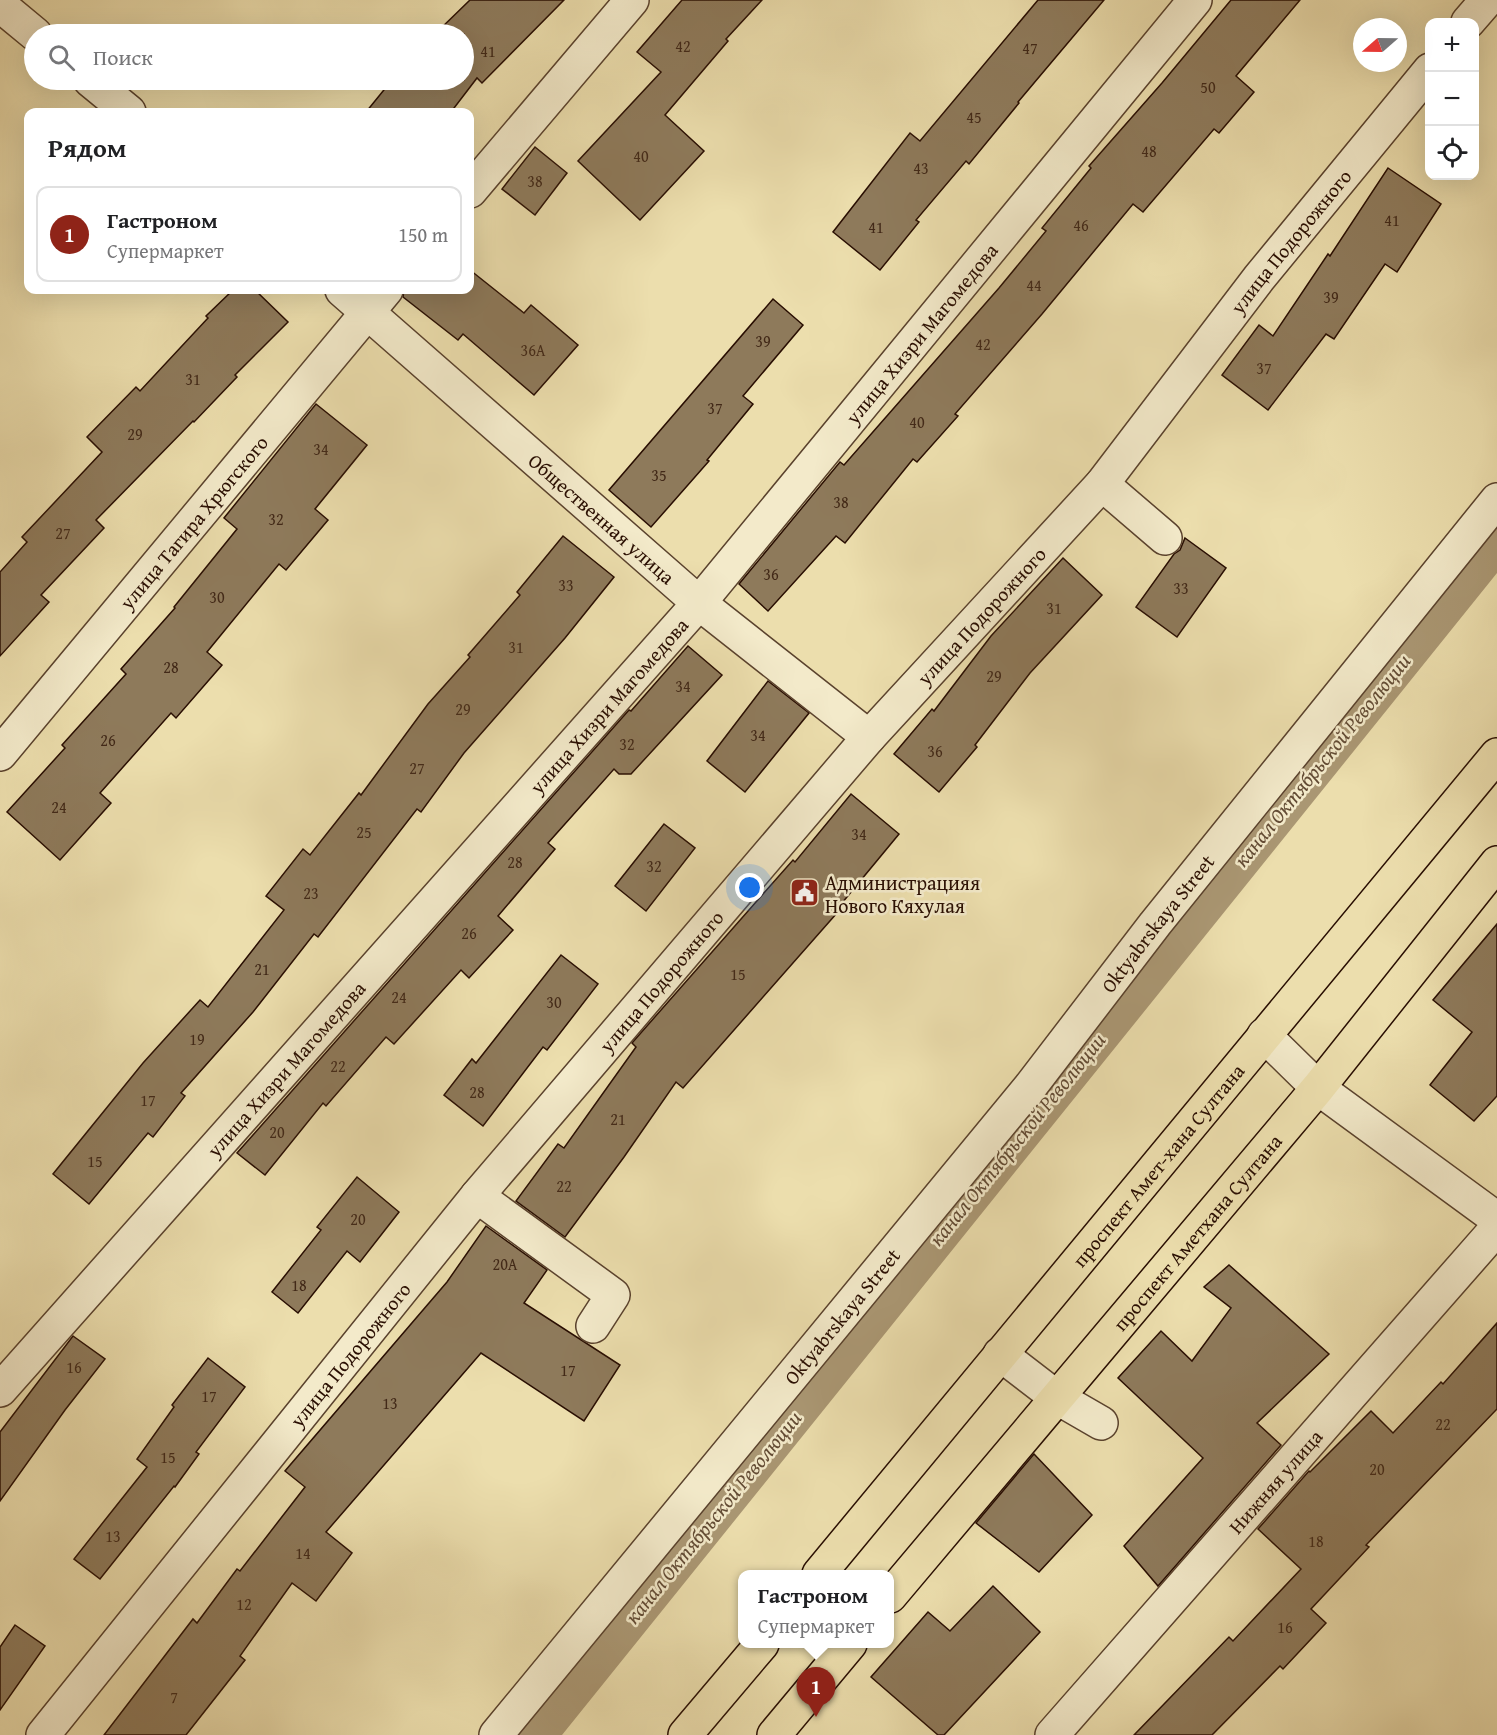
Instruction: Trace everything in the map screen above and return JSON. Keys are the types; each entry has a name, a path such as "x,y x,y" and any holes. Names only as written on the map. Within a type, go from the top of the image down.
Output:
{"main road":[{"name":"проспект Амет-хана Султана","path":"823,1570 1497,755"},
{"name":"проспект Аметхана Султана","path":"894,1591 1318,1088 1497,863"},
{"path":"686,1735 759,1648"},
{"path":"774,1735 847,1648"}],"street":[{"path":"474,186 632,0"},
{"name":"улица Хизри Магомедова","path":"0,1390 699,603 1195,0"},
{"path":"1471,18 1487,0"},
{"path":"0,5 24,25"},
{"name":"улица Подорожного","path":"43,1735 477,1196 869,737 1102,484 1259,278 1428,72"},
{"path":"102,90 124,108"},
{"name":"Общественная улица","path":"356,294 377,300 699,603 869,737"},
{"name":"улица Тагира Хрюгского","path":"0,754 377,300"},
{"path":"1102,484 1165,538"},
{"name":"Oktyabrskaya Street","path":"496,1735 1030,1087 1155,924 1497,500"},
{"path":"1264,1035 1318,1088 1497,1219"},
{"path":"477,1196 613,1295 593,1326"},
{"name":"Нижняя улица","path":"1052,1735 1497,1228"},
{"path":"1000,1354 1056,1397 1101,1423"}],"building":[{"path":"470,0 564,0 482,83 477,78 474,82 474,24 445,24"},
{"path":"682,0 762,0 726,39 728,41 665,115 704,151 640,220 578,161 661,72 637,52"},
{"path":"1038,0 1104,0 969,164 966,161 916,220 919,222 880,270 833,232 910,133 920,141"},
{"path":"1231,0 1300,0 1236,76 1254,92 1219,133 1214,129 1143,212 1133,204 955,414 958,416 917,462 913,459 845,543 836,536 768,611 739,584 840,462 844,465 999,288 1046,231 1042,228 1091,168 1089,166"},
{"path":"384,90 468,90 454,108 369,108"},
{"path":"535,147 567,173 535,215 502,189"},
{"path":"1388,168 1441,204 1397,272 1385,264 1334,339 1326,334 1268,410 1222,375 1259,325 1273,336 1328,254 1330,256"},
{"path":"474,273 524,313 531,305 578,345 534,395 463,334 458,340 403,297 403,294 474,294"},
{"path":"229,294 259,294 288,322 235,375 237,377 194,422 96,520 104,528 41,595 49,602 0,656 0,572 27,542 22,537 102,452 87,437 136,387 140,391 208,318 206,316"},
{"path":"773,299 803,325 743,396 753,404 707,460 709,461 651,527 609,490"},
{"path":"316,404 367,445 315,509 328,520 286,570 279,564 207,652 222,665 176,718 171,713 100,793 111,803 60,860 7,812 65,748 62,745 126,674 121,669 175,608 237,529 224,518"},
{"path":"563,536 614,577 565,638 464,753 421,812 417,809 318,937 314,934 253,1012 181,1093 185,1096 153,1137 148,1133 89,1204 53,1174 143,1063 200,1000 208,1007 284,910 266,896 303,849 310,855 359,793 361,795 428,704 520,595 517,592"},
{"path":"1185,538 1226,568 1177,637 1136,607 1174,554 1180,550"},
{"path":"1063,558 1102,595 1030,673 975,745 977,747 939,792 894,754 932,709 934,711 991,636"},
{"path":"688,646 722,675 631,774 619,774 614,769 548,843 555,849 498,916 513,930 469,978 461,970 394,1044 386,1037 326,1106 323,1103 265,1175 237,1153 629,710 631,711"},
{"path":"768,681 809,713 745,792 707,761"},
{"path":"851,794 899,834 842,903 844,905 683,1088 676,1082 565,1237 516,1201 558,1144 564,1148 636,1047 632,1043 793,860 795,862"},
{"path":"664,824 695,848 646,911 615,886"},
{"path":"1497,924 1497,1096 1474,1121 1430,1085 1472,1032 1433,1000"},
{"path":"561,955 598,984 547,1050 543,1047 483,1126 444,1095 472,1059 476,1063"},
{"path":"357,1177 399,1212 360,1262 347,1251 298,1313 272,1292 321,1230 317,1227"},
{"path":"486,1226 547,1270 524,1303 620,1365 584,1421 481,1353 326,1532 352,1553 316,1601 292,1583 240,1656 245,1660 186,1735 104,1735 193,1619 197,1623 237,1569 240,1571 305,1487 285,1471 447,1282"},
{"path":"1229,1265 1329,1354 1257,1423 1281,1445 1158,1586 1124,1546 1203,1458 1118,1378 1161,1331 1192,1361 1231,1308 1204,1287"},
{"path":"1497,1323 1497,1409 1366,1545 1369,1547 1311,1609 1326,1623 1283,1669 1280,1666 1212,1735 1134,1735 1229,1637 1233,1641 1301,1569 1258,1529 1309,1471 1371,1411 1393,1433 1441,1382 1443,1384"},
{"path":"73,1336 105,1359 65,1410 0,1501 0,1432"},
{"path":"208,1358 245,1387 196,1452 199,1454 175,1487 100,1579 74,1559 147,1467 137,1459 174,1407 172,1405"},
{"path":"1034,1454 1092,1515 1039,1572 976,1523"},
{"path":"993,1586 1040,1632 944,1735 938,1735 871,1677 928,1612 950,1631"},
{"path":"15,1625 45,1646 0,1710 0,1647"}],"waterway":[{"name":"канал Октябрьской Революции","path":"537,1735 1497,542"}],"place":[{"name":"Администрацияя Нового Кяхулая","path":"804,893"},
{"name":"Гастроном","path":"816,1717"}]}
